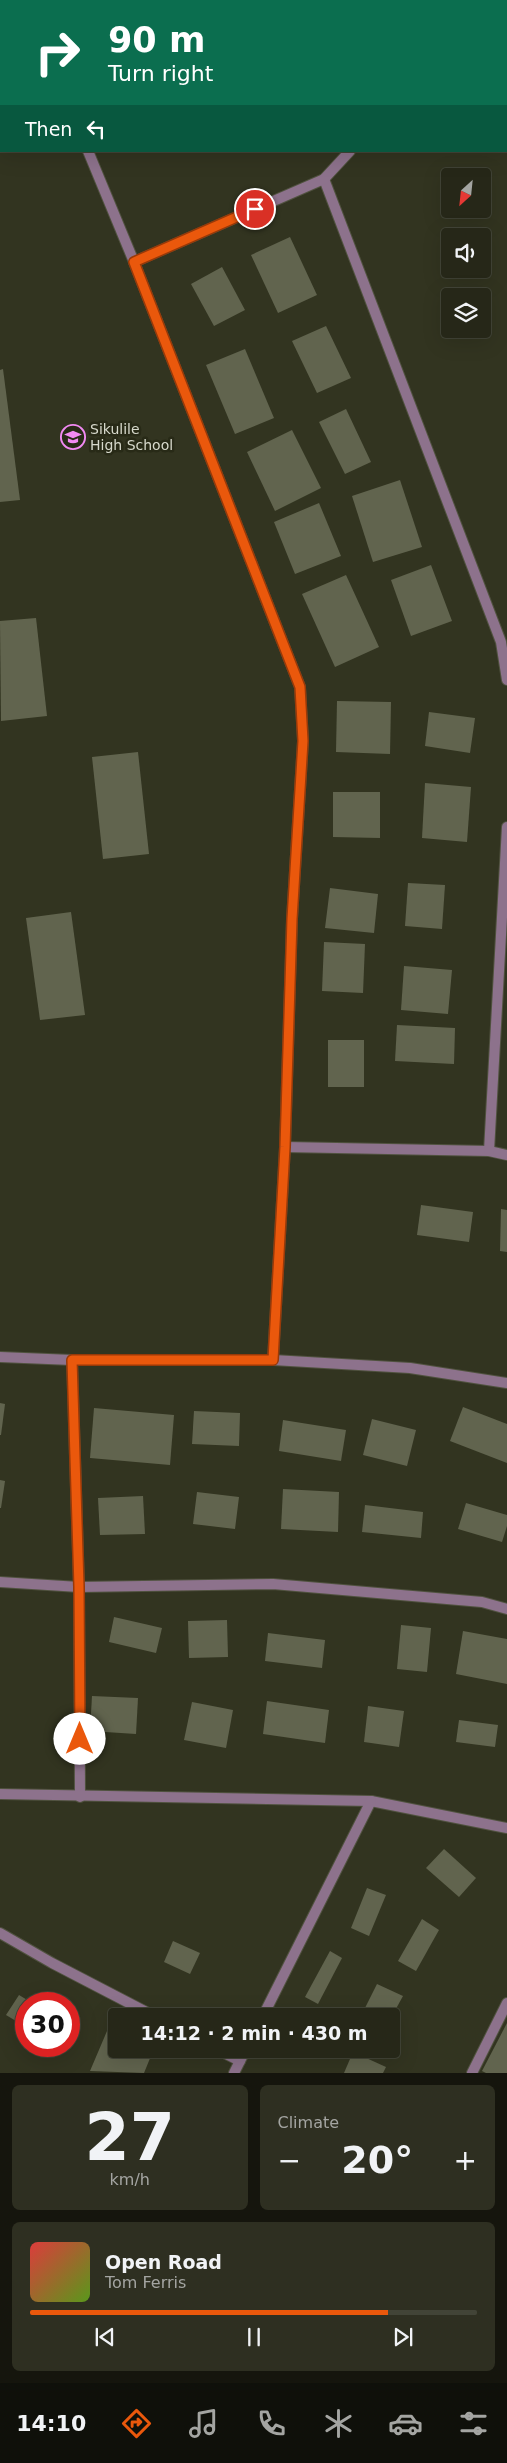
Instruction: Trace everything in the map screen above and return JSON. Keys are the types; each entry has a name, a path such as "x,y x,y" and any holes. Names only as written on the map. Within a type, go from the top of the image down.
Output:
{"street":[{"path":"88,152 134,262 300,687 303,741 292,919 285,1147 273,1360"},
{"path":"134,262 324,179 349,152"},
{"path":"324,179 501,642 507,680"},
{"path":"489,1151 507,827"},
{"path":"285,1147 489,1151 507,1155"},
{"path":"0,1357 72,1360 273,1360 410,1368 507,1383"},
{"path":"72,1360 79,1587 80,1796"},
{"path":"0,1582 79,1587 273,1584 482,1602 507,1609"},
{"path":"0,1794 371,1801 507,1828"},
{"path":"267,2008 371,1801"},
{"path":"0,1933 52,1963 139,2008"},
{"path":"472,2073 507,2003"},
{"path":"234,2058 240,2061"},
{"path":"234,2073 242,2058"}],"building":[{"path":"290,237 317,295 278,313 251,255"},
{"path":"222,267 245,310 214,326 191,284"},
{"path":"326,326 351,378 317,393 292,341"},
{"path":"245,349 274,418 235,434 206,365"},
{"path":"3,369 20,500 0,502 0,370"},
{"path":"346,409 371,462 345,474 319,422"},
{"path":"292,430 321,488 275,511 247,452"},
{"path":"400,480 422,547 373,562 352,496"},
{"path":"319,503 341,556 295,574 274,522"},
{"path":"431,565 452,621 411,636 391,580"},
{"path":"346,575 379,647 335,667 302,594"},
{"path":"36,618 47,716 1,721 0,621"},
{"path":"337,701 391,702 390,754 336,752"},
{"path":"429,712 475,718 470,753 425,746"},
{"path":"138,752 149,854 103,859 92,757"},
{"path":"425,783 471,787 467,842 422,838"},
{"path":"333,792 380,792 380,838 333,837"},
{"path":"408,883 445,885 442,929 405,926"},
{"path":"330,888 378,894 374,933 325,928"},
{"path":"71,912 85,1015 40,1020 26,918"},
{"path":"324,942 365,944 363,993 322,991"},
{"path":"404,966 452,970 448,1014 401,1010"},
{"path":"397,1025 455,1028 454,1064 395,1061"},
{"path":"328,1040 364,1040 364,1087 328,1087"},
{"path":"421,1205 473,1212 469,1242 417,1235"},
{"path":"501,1209 507,1210 507,1252 500,1251"},
{"path":"0,1403 5,1404 1,1435 0,1435"},
{"path":"463,1407 507,1424 507,1463 450,1441"},
{"path":"94,1408 174,1415 170,1465 90,1458"},
{"path":"194,1411 240,1413 239,1446 192,1444"},
{"path":"372,1419 416,1430 407,1466 363,1455"},
{"path":"283,1420 346,1430 341,1461 279,1451"},
{"path":"0,1480 5,1481 1,1508 0,1508"},
{"path":"283,1489 339,1492 338,1532 281,1529"},
{"path":"197,1492 239,1497 235,1529 193,1524"},
{"path":"143,1496 145,1534 100,1535 98,1498"},
{"path":"466,1503 507,1515 507,1526 502,1542 458,1529"},
{"path":"365,1505 423,1512 421,1538 362,1532"},
{"path":"114,1617 162,1628 156,1653 109,1642"},
{"path":"227,1620 228,1657 189,1658 188,1621"},
{"path":"401,1625 431,1628 427,1672 397,1669"},
{"path":"463,1631 507,1639 507,1684 456,1674"},
{"path":"268,1633 325,1640 322,1668 265,1661"},
{"path":"92,1696 138,1698 136,1734 90,1731"},
{"path":"267,1701 329,1710 325,1743 263,1734"},
{"path":"192,1702 233,1710 226,1748 184,1740"},
{"path":"368,1706 404,1711 399,1747 364,1742"},
{"path":"459,1720 498,1725 495,1747 456,1742"},
{"path":"444,1849 476,1878 459,1897 426,1868"},
{"path":"367,1888 386,1895 369,1936 351,1928"},
{"path":"422,1919 439,1930 416,1971 398,1961"},
{"path":"173,1941 200,1953 190,1974 164,1962"},
{"path":"330,1951 342,1958 318,2004 305,1997"},
{"path":"377,1984 403,1996 396,2008 365,2008"},
{"path":"15,2001 15,2020 6,2015"},
{"path":"507,2023 507,2073 486,2073 482,2071"},
{"path":"107,2031 108,2058 150,2058 144,2073 90,2071"},
{"path":"350,2058 366,2058 386,2067 383,2073 344,2073"}],"place":[{"name":"Sikulile High School","path":"73,437"}],"route":[{"path":"80,1739 79,1587 72,1360 273,1360 285,1147 292,919 303,741 300,687 134,262 255,209"}]}
